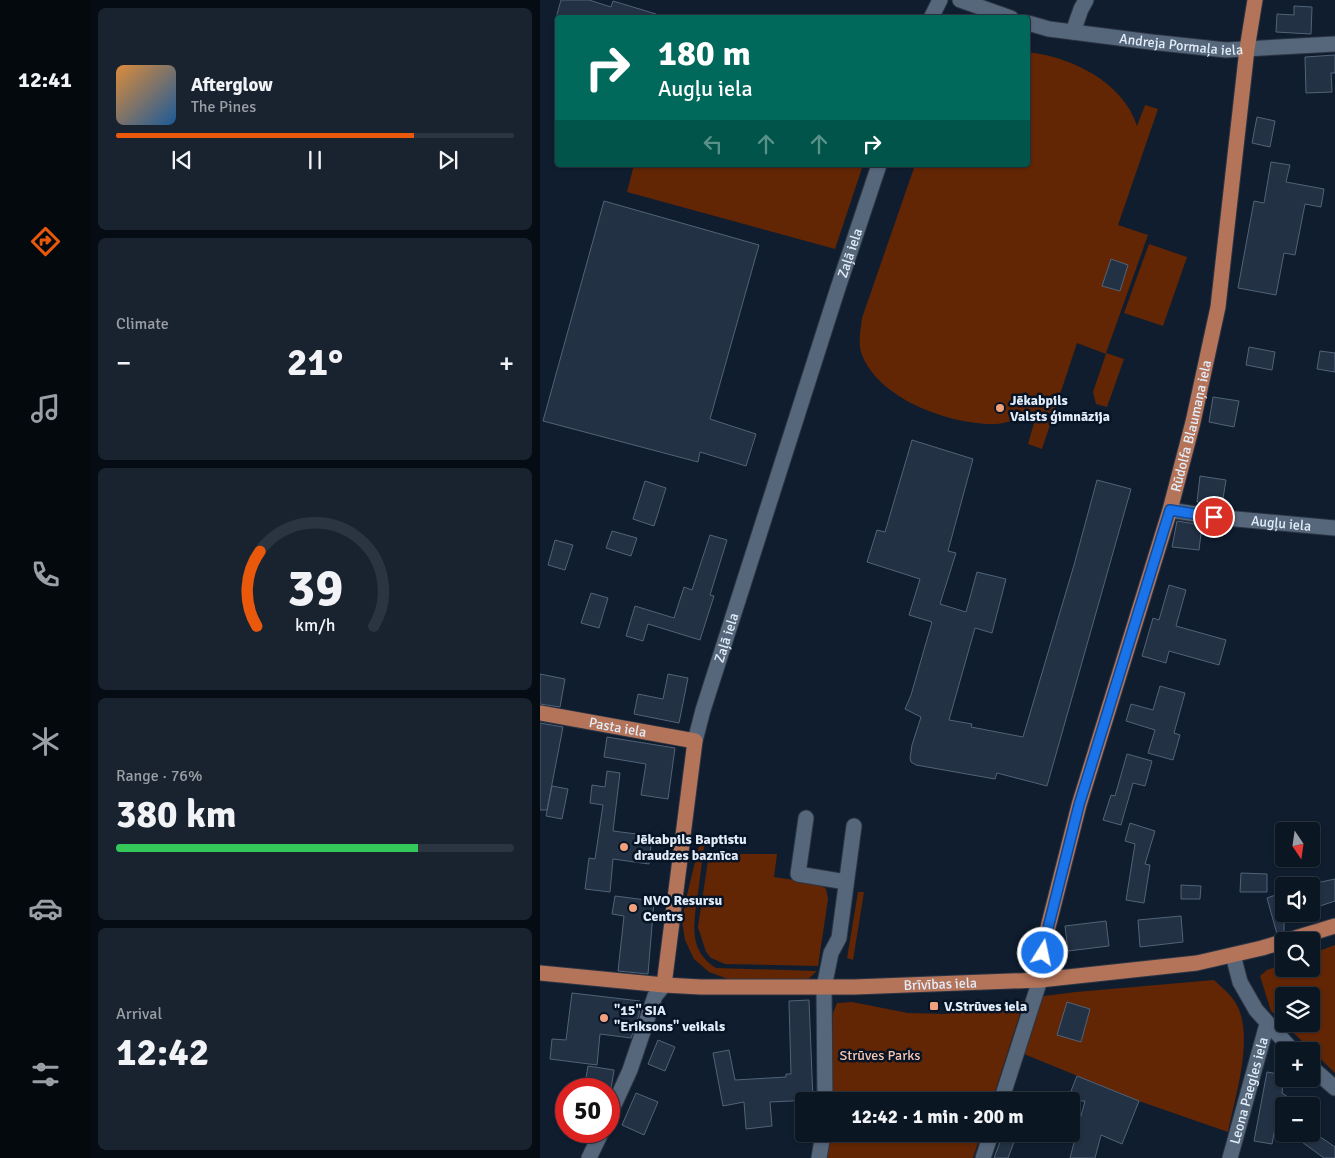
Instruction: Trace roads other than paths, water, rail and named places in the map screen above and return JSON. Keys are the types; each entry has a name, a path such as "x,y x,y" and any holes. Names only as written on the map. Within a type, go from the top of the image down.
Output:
{"main road":[{"name":"Rūdolfa Blaumaņa iela","path":"1040,980 1045,940 1079,805 1170,510 1193,422 1218,307 1247,49 1255,0"},
{"name":"Pasta iela","path":"540,713 695,741"},
{"name":"Zaļā iela","path":"664,985 695,741"},
{"name":"Brīvības iela","path":"540,973 701,987 854,987 1040,980 1197,963 1233,955 1335,926"}],"street":[{"path":"932,15 940,0"},
{"path":"960,0 1002,15"},
{"path":"1073,32 1086,0"},
{"name":"Andreja Pormaļa iela","path":"1030,24 1049,29 1226,50 1335,44"},
{"name":"Zaļā iela","path":"695,741 706,700 872,200 879,167"},
{"name":"Augļu iela","path":"1170,510 1214,517 1335,528"},
{"path":"806,818 798,874 846,882"},
{"path":"825,1092 824,986 831,953 839,938 854,826"},
{"path":"1233,955 1243,988 1256,1010 1284,1042"},
{"name":"Rūdolfa Blaumaņa iela","path":"1004,1092 1040,980"},
{"name":"Zaļā iela","path":"620,1092 630,1070 655,996 664,985"},
{"name":"Leona Paegles iela","path":"1230,1158 1267,1024"},
{"path":"1320,1075 1335,1088"},
{"path":"819,1158 822,1142"},
{"path":"983,1158 988,1142"},
{"path":"589,1158 596,1143"}],"place":[{"name":"Jēkabpils Valsts ģimnāzija","path":"1000,408"},
{"name":"Jēkabpils Baptistu draudzes baznīca","path":"624,847"},
{"name":"NVO Resursu Centrs","path":"633,908"},
{"name":"V.Strūves iela","path":"934,1006"},
{"name":"\"15\" SIA \"Eriksons\" veikals","path":"604,1018"}],"park label":[{"name":"Strūves Parks","path":"880,1055"}]}
